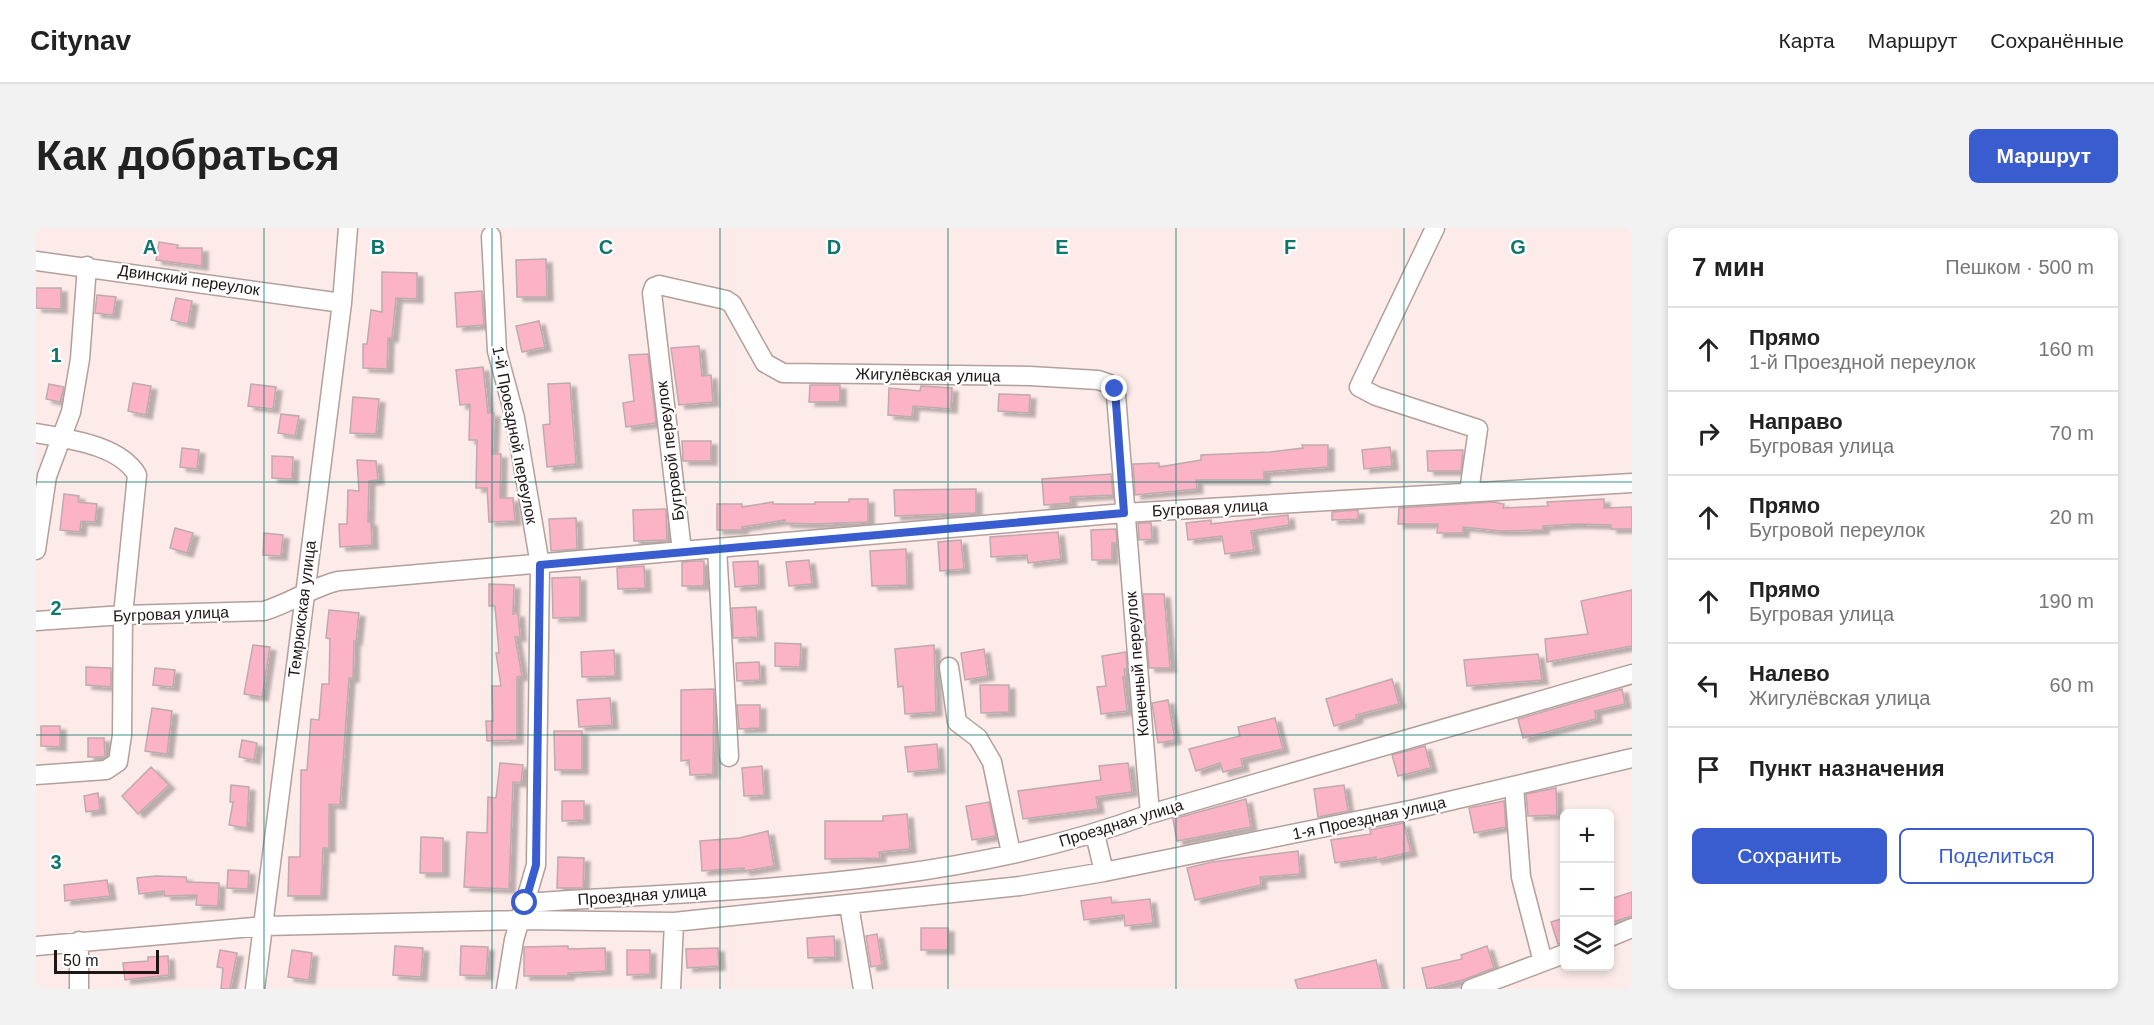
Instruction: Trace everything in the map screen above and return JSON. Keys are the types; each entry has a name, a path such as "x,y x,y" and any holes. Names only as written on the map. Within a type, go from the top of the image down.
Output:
{"street":[{"name":"Темрюкская улица","path":"255,989 265,926 303,596 342,303 348,228"},
{"path":"1436,228 1359,387 1376,396 1478,429 1469,492"},
{"name":"1-й Проездной переулок","path":"491,236 497,351 515,418 540,565 536,865 514,940 506,989"},
{"name":"Двинский переулок","path":"36,261 87,266 342,303"},
{"path":"36,550 47,476 71,412 80,359 87,266"},
{"name":"Жигулёвская улица","path":"654,287 663,285 726,300 732,304 765,363 783,373 1030,376 1104,381 1115,389 1116,395 1124,513"},
{"name":"Бугровой переулок","path":"654,287 652,293 682,551"},
{"path":"36,433 62,438 120,457 127,462 137,476 123,615 123,690 118,762 106,770 36,775"},
{"name":"Бугровая улица","path":"717,548 1124,513 1632,483"},
{"name":"Конечный переулок","path":"1124,513 1150,814"},
{"path":"540,565 717,548 729,758"},
{"name":"Бугровая улица","path":"36,621 123,615 264,612 303,596 321,585 338,581 540,565"},
{"path":"949,667 957,722 978,738 992,762 1011,853"},
{"name":"Проездная улица","path":"36,946 265,926 523,911 905,873 1095,834 1150,814 1632,674"},
{"name":"1-я Проездная улица","path":"1104,872 1415,809 1632,758"},
{"path":"1514,786 1521,878 1543,962"},
{"path":"1095,834 1104,872"},
{"name":"Проездная улица","path":"523,911 674,922 1020,886 1104,872"},
{"path":"849,905 863,989"},
{"path":"670,989 674,922"},
{"path":"1614,935 1632,928"},
{"path":"79,989 80,941"},
{"path":"1471,989 1560,956"}],"building":[{"path":"159,242 178,245 177,248 202,248 202,266 156,260"},
{"path":"546,259 547,297 517,297 516,260"},
{"path":"382,272 417,273 417,299 396,298 392,338 388,338 387,369 363,368 363,344 367,344 371,310 382,312"},
{"path":"36,288 61,288 61,309 36,308"},
{"path":"482,291 484,325 457,327 455,293"},
{"path":"97,295 116,297 113,315 95,313"},
{"path":"176,298 192,301 188,324 171,320"},
{"path":"539,321 545,347 522,352 516,326"},
{"path":"699,346 702,376 711,375 713,402 679,405 671,348"},
{"path":"648,354 656,423 626,427 623,403 634,401 629,355"},
{"path":"483,367 488,413 494,413 492,454 501,454 500,498 513,498 515,521 489,522 487,488 476,488 477,440 469,440 470,404 460,405 456,370"},
{"path":"133,383 151,386 146,415 128,411"},
{"path":"570,383 576,464 547,467 543,425 550,424 548,384"},
{"path":"49,384 64,387 60,402 46,399"},
{"path":"251,384 276,387 273,409 248,406"},
{"path":"810,385 840,385 840,402 809,402"},
{"path":"921,386 952,388 951,409 913,406 912,417 888,415 889,388 920,391"},
{"path":"999,394 1030,395 1029,413 998,411"},
{"path":"353,397 379,399 376,434 350,433"},
{"path":"281,414 299,416 295,436 278,433"},
{"path":"682,441 711,441 711,461 683,461"},
{"path":"1302,445 1328,445 1328,467 1264,472 1264,480 1196,480 1197,489 1135,495 1133,464 1159,463 1159,467 1201,460 1201,455 1270,452 1303,448"},
{"path":"1390,447 1392,466 1364,469 1362,450"},
{"path":"182,448 199,450 197,469 180,467"},
{"path":"1463,450 1461,471 1428,471 1427,451"},
{"path":"272,456 293,457 292,479 272,478"},
{"path":"357,460 376,461 378,480 369,481 368,522 371,522 372,545 340,547 339,524 347,524 348,490 359,491"},
{"path":"1111,474 1113,495 1070,497 1071,503 1044,505 1042,479"},
{"path":"976,489 976,513 895,516 894,490"},
{"path":"64,494 79,496 78,502 97,504 95,522 81,521 80,532 60,530"},
{"path":"849,499 868,499 868,522 815,524 785,523 785,520 742,527 742,530 717,530 717,504 742,504 742,507 773,502 773,504 815,504 815,502 849,502"},
{"path":"1604,499 1604,508 1632,507 1632,529 1611,529 1611,525 1576,524 1543,526 1543,530 1501,531 1463,527 1463,533 1437,533 1438,524 1398,524 1399,508 1493,502 1504,504 1503,508 1548,506 1547,502"},
{"path":"666,509 667,540 634,541 633,510"},
{"path":"1358,510 1358,519 1332,520 1332,512"},
{"path":"1288,515 1289,525 1251,531 1254,550 1225,554 1222,536 1188,540 1186,523 1211,520 1211,524"},
{"path":"576,518 577,549 551,551 549,519"},
{"path":"1138,523 1151,523 1152,539 1139,540"},
{"path":"175,528 193,533 187,553 170,548"},
{"path":"1116,529 1117,543 1112,543 1112,560 1092,560 1091,530"},
{"path":"1058,532 1061,559 1028,563 1027,555 991,557 990,537"},
{"path":"264,533 283,535 281,556 263,555"},
{"path":"961,540 964,569 940,571 938,542"},
{"path":"906,549 907,585 872,586 870,551"},
{"path":"809,560 812,584 789,586 786,562"},
{"path":"704,561 704,586 682,586 682,562"},
{"path":"758,561 759,585 735,587 733,562"},
{"path":"644,566 645,588 618,589 617,568"},
{"path":"580,577 580,617 553,618 552,578"},
{"path":"489,584 514,585 513,614 518,613 520,637 515,637 522,676 517,677 517,740 487,741 486,721 493,721 492,686 501,686 496,653 499,653 495,606 489,606"},
{"path":"1632,590 1632,646 1547,662 1545,639 1588,634 1581,601"},
{"path":"1143,594 1164,594 1170,668 1149,668"},
{"path":"756,607 758,637 733,638 732,608"},
{"path":"329,610 359,613 356,641 354,641 353,678 349,678 340,805 329,804 329,848 323,848 321,896 288,896 289,857 300,857 301,770 307,770 311,719 319,720 322,684 329,684 330,639 326,638"},
{"path":"775,643 801,644 800,667 775,666"},
{"path":"253,645 270,647 262,697 244,694"},
{"path":"934,645 936,712 905,714 903,686 898,687 895,649"},
{"path":"984,649 988,676 965,680 961,653"},
{"path":"614,650 615,676 582,677 581,652"},
{"path":"1126,652 1127,669 1124,669 1125,677 1123,677 1127,711 1101,714 1097,687 1106,686 1102,656"},
{"path":"1538,654 1542,680 1467,686 1464,660"},
{"path":"759,662 760,680 737,681 736,663"},
{"path":"86,667 111,668 111,687 86,685"},
{"path":"155,668 175,670 173,687 153,685"},
{"path":"1392,679 1399,704 1356,715 1357,719 1334,726 1326,699"},
{"path":"980,685 1009,685 1009,712 981,713"},
{"path":"714,689 713,774 690,775 689,760 681,761 681,690"},
{"path":"1622,689 1625,704 1595,711 1596,719 1523,738 1518,719"},
{"path":"610,698 612,725 579,727 577,700"},
{"path":"1168,700 1175,740 1158,743 1152,703"},
{"path":"737,705 760,705 760,728 739,729"},
{"path":"152,708 172,711 167,754 145,751"},
{"path":"1275,718 1283,749 1241,759 1243,767 1223,772 1220,763 1196,771 1189,749 1240,736 1238,727"},
{"path":"41,726 60,726 60,747 41,746"},
{"path":"554,731 582,731 582,770 555,770"},
{"path":"88,738 104,738 105,757 88,757"},
{"path":"242,740 257,743 254,760 239,757"},
{"path":"937,744 939,769 908,772 905,747"},
{"path":"1425,746 1431,768 1398,776 1392,755"},
{"path":"500,763 523,765 521,783 513,782 509,889 464,887 467,832 487,833 488,797 496,798"},
{"path":"1128,763 1132,792 1096,797 1098,809 1023,819 1018,791 1101,780 1099,766"},
{"path":"762,766 764,795 744,796 742,768"},
{"path":"151,767 169,785 138,814 122,796"},
{"path":"231,785 249,787 247,828 229,825 233,802 230,802"},
{"path":"1344,785 1348,811 1318,817 1314,789"},
{"path":"1556,788 1557,815 1528,816 1526,794"},
{"path":"98,793 100,810 86,812 84,796"},
{"path":"1246,799 1251,827 1177,841 1173,819"},
{"path":"562,801 584,801 584,820 562,821"},
{"path":"1504,801 1506,827 1474,833 1469,808"},
{"path":"989,802 996,836 972,840 966,806"},
{"path":"907,814 910,849 879,852 880,858 825,859 825,821 883,821 883,816"},
{"path":"1404,823 1411,852 1376,860 1376,857 1335,863 1331,840 1371,834 1370,830"},
{"path":"768,831 774,866 744,871 744,868 702,871 700,841 739,838"},
{"path":"421,837 443,838 443,873 420,873"},
{"path":"1298,851 1300,874 1260,877 1261,885 1195,900 1187,868 1212,862"},
{"path":"558,857 584,858 583,888 557,888"},
{"path":"228,870 249,871 248,889 227,888"},
{"path":"186,877 187,882 219,883 218,906 196,905 197,895 165,896 164,891 139,894 137,878"},
{"path":"107,880 110,896 65,901 64,885"},
{"path":"1632,892 1632,916 1614,922 1614,898"},
{"path":"1111,897 1112,903 1150,899 1153,923 1125,926 1124,915 1084,920 1081,901"},
{"path":"1560,919 1560,944 1558,944 1551,922"},
{"path":"921,928 948,928 948,950 921,950"},
{"path":"877,934 882,965 871,967 866,936"},
{"path":"834,936 835,957 808,958 807,938"},
{"path":"395,946 423,948 421,977 393,975"},
{"path":"461,946 488,947 486,976 460,975"},
{"path":"568,946 568,949 605,948 606,971 568,973 568,976 524,976 524,947"},
{"path":"1487,946 1494,968 1463,980 1427,989 1422,968 1462,959 1461,955"},
{"path":"718,948 719,966 687,968 686,949"},
{"path":"220,950 237,953 230,989 221,989 223,968 217,967"},
{"path":"292,950 312,953 309,980 288,977"},
{"path":"627,950 650,950 650,974 627,975"},
{"path":"168,956 169,975 125,980 123,963 148,961 148,957"},
{"path":"1376,960 1383,989 1298,989 1295,980"}],"route":[{"path":"525,903 536,865 540,565 1124,513 1115,389"}]}
